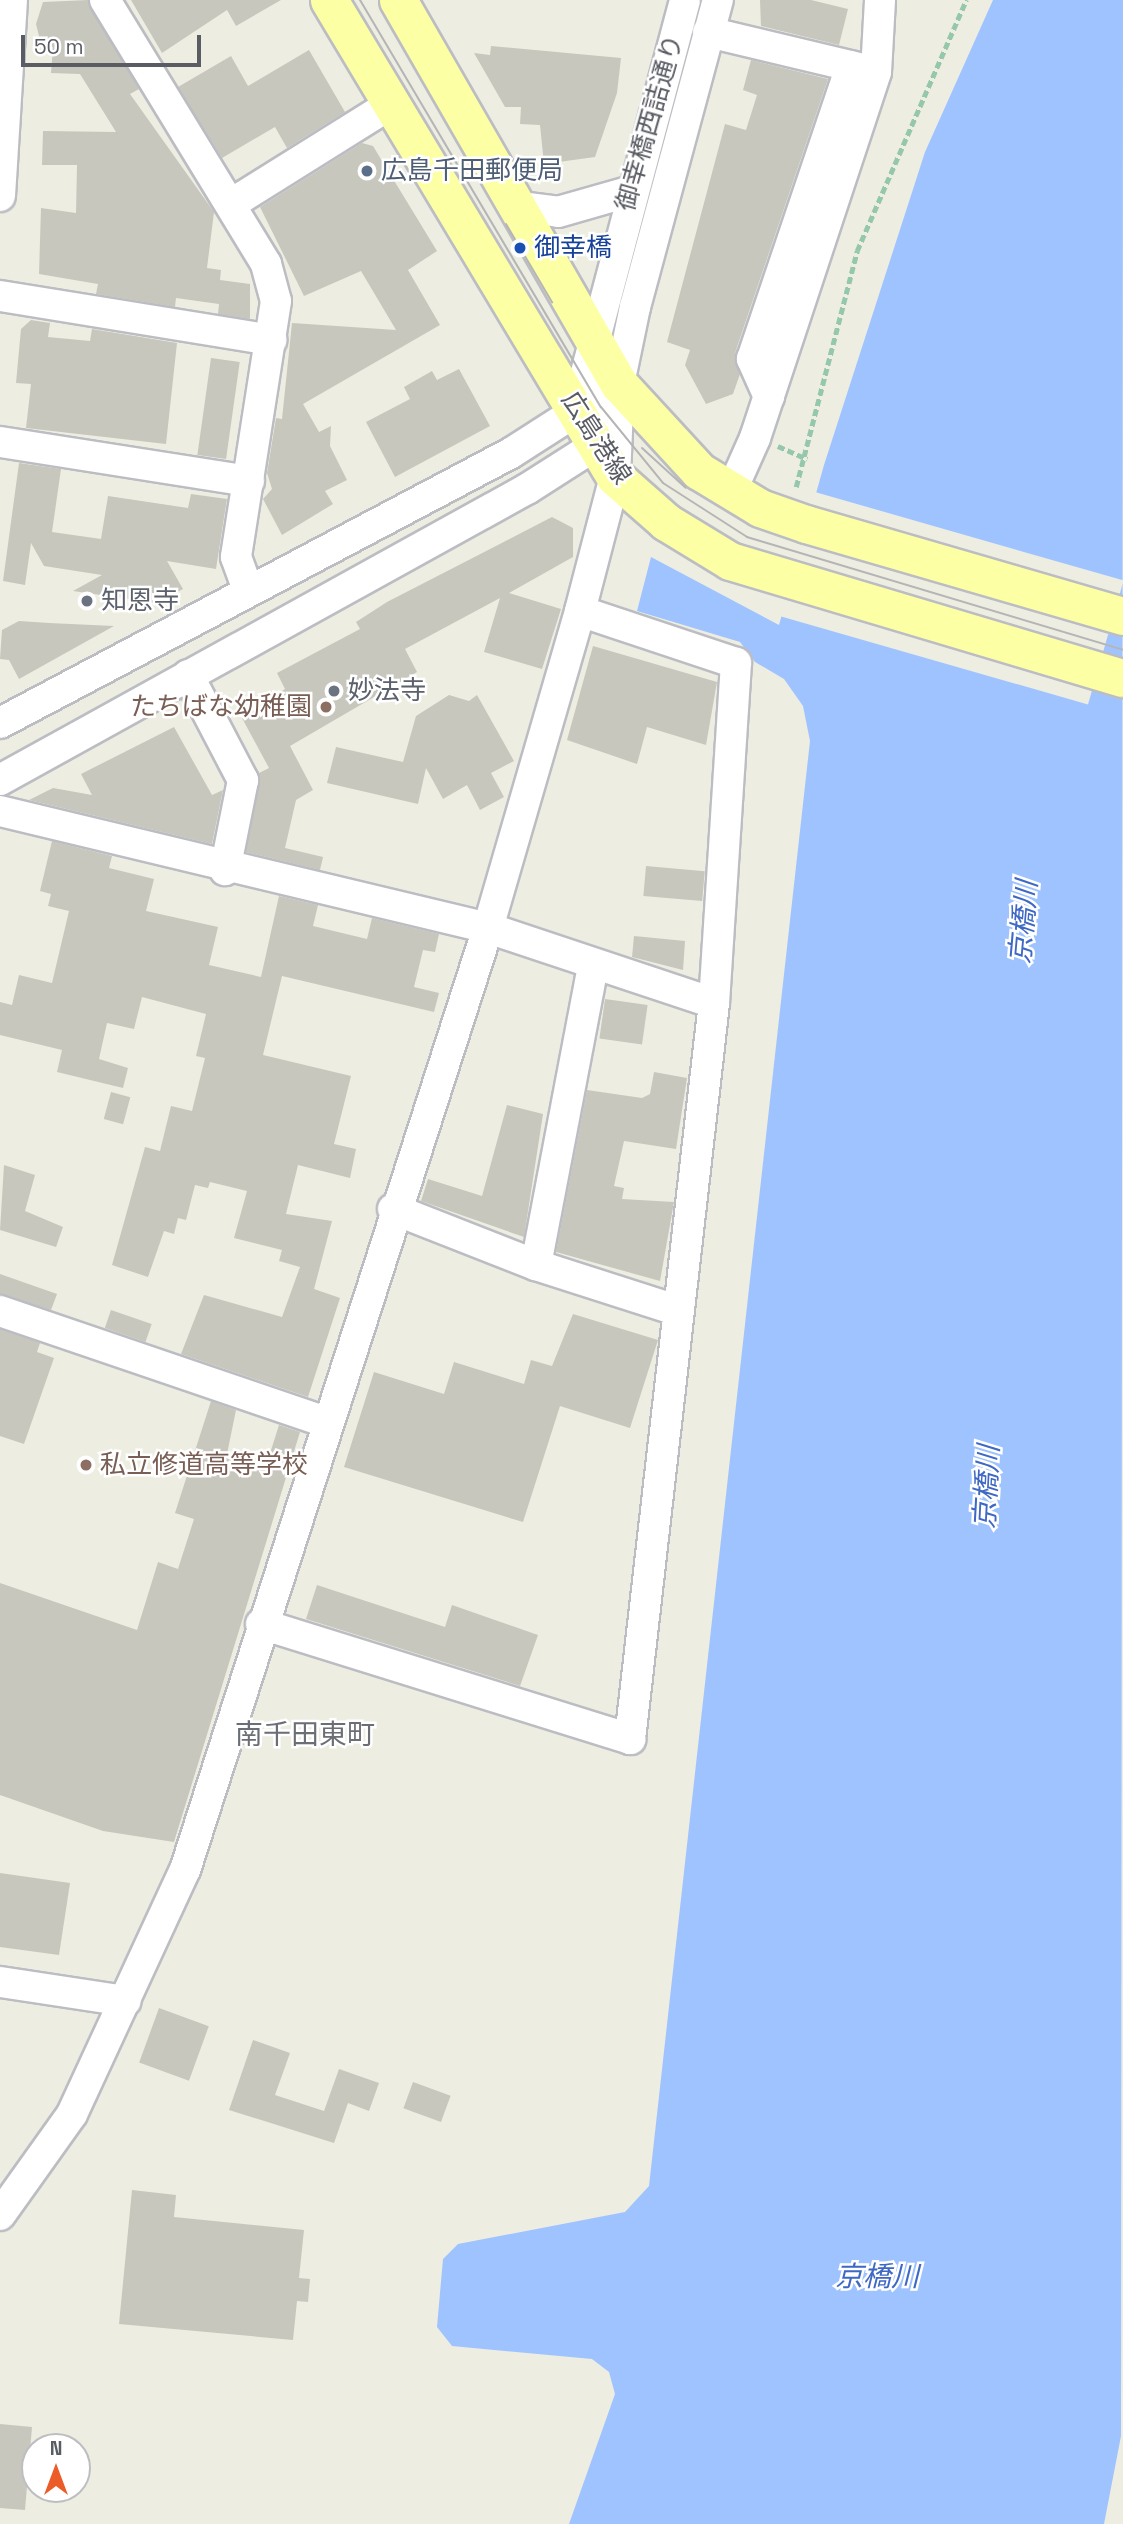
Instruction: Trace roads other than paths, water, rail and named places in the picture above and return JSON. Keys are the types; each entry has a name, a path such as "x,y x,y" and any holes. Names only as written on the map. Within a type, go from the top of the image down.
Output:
{"main road":[{"name":"広島港線","path":"330,0 615,477 692,542 730,561 1123,678"},
{"name":"広島港線","path":"398,0 595,337 619,384 699,471 731,492 806,524 1123,616"}],"street":[{"path":"0,196 12,0"},
{"path":"105,0 266,264 276,301 236,556 248,590"},
{"name":"御幸橋西詰通り","path":"576,410 631,191 685,0"},
{"name":"御幸橋西詰通り","path":"619,384 718,0"},
{"path":"731,492 769,397 864,69 880,0"},
{"path":"708,32 864,69"},
{"path":"231,205 391,104"},
{"path":"520,207 558,212 631,191"},
{"path":"0,296 271,340"},
{"path":"0,723 511,453 619,384"},
{"path":"0,780 596,445 619,384"},
{"path":"0,2215 72,2114 185,1870 393,1209 488,928 580,611 615,477 619,384"},
{"path":"0,442 249,481"},
{"path":"261,1624 630,1739 676,1310 714,1003 736,663 580,611"},
{"path":"188,675 243,780 225,870"},
{"path":"0,811 225,870 488,928 593,966 714,1003"},
{"path":"536,1265 593,966"},
{"path":"393,1209 536,1265 676,1310"},
{"path":"0,1311 326,1422"},
{"path":"0,1982 126,2001"}],"water":[{"name":"京橋川","path":"993,0 1123,0 1121,2436 1104,2524 569,2524 615,2394 609,2372 592,2359 452,2346 437,2327 443,2259 458,2244 625,2212 649,2186 810,741 803,706 784,679 755,662 740,642 637,611 651,557 779,625 824,465 925,152"}],"tram line":[{"path":"360,0 601,407 663,483 747,537 1123,650"},
{"path":"506,224 552,302"},
{"path":"642,448 686,488"}],"place":[{"name":"広島千田郵便局","path":"367,171"},
{"name":"御幸橋","path":"520,248"},
{"name":"知恩寺","path":"87,601"},
{"name":"妙法寺","path":"334,691"},
{"name":"たちばな幼稚園","path":"326,707"},
{"name":"私立修道高等学校","path":"86,1465"}],"district":[{"name":"南千田東町","path":"305,1734"}]}
